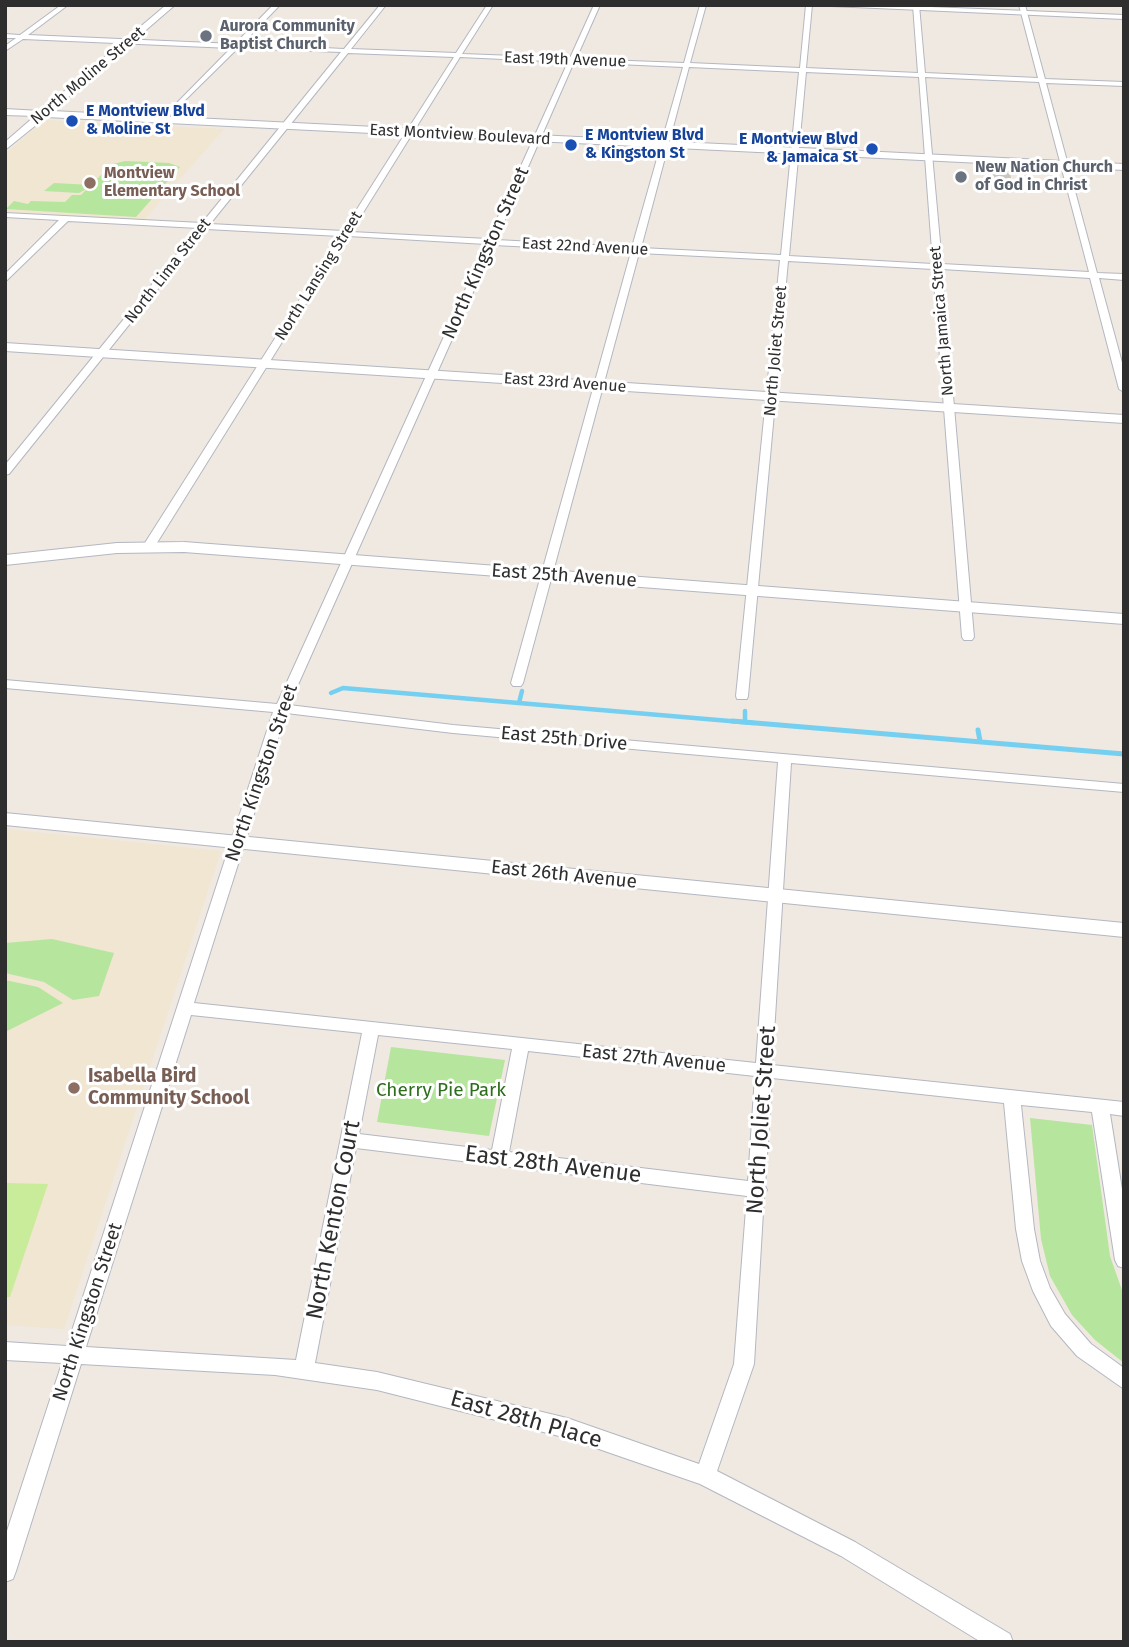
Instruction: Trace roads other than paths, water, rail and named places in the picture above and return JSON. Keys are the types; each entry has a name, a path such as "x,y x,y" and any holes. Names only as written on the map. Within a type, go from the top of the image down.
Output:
{"street":[{"path":"5,49 65,5"},
{"name":"North Moline Street","path":"5,147 172,5"},
{"path":"163,120 277,5"},
{"name":"North Lima Street","path":"5,472 383,5"},
{"name":"North Lansing Street","path":"149,546 490,5"},
{"name":"North Kingston Street","path":"5,1571 281,708 597,5"},
{"path":"517,683 703,5"},
{"path":"810,5 1023,9 1124,18"},
{"name":"North Joliet Street","path":"742,696 810,5"},
{"name":"North Jamaica Street","path":"916,7 968,636"},
{"path":"1023,9 1124,389"},
{"name":"East 19th Avenue","path":"5,36 1124,84"},
{"name":"East Montview Boulevard","path":"5,112 1124,167"},
{"name":"East 22nd Avenue","path":"5,215 1124,277"},
{"path":"5,279 66,218"},
{"name":"East 23rd Avenue","path":"5,347 1124,419"},
{"name":"East 25th Avenue","path":"5,561 149,546 1124,619"},
{"name":"East 25th Drive","path":"5,684 281,708 453,729 1124,788"},
{"name":"North Joliet Street","path":"705,1476 744,1364 786,758"},
{"name":"East 26th Avenue","path":"5,819 1124,930"},
{"name":"East 27th Avenue","path":"184,1008 1124,1109"},
{"name":"North Kenton Court","path":"304,1370 371,1028"},
{"path":"499,1158 521,1044"},
{"path":"1012,1097 1024,1229 1031,1261 1042,1291 1058,1321 1084,1350 1124,1380"},
{"path":"1100,1107 1124,1260"},
{"name":"East 28th Avenue","path":"349,1140 758,1190"},
{"name":"East 28th Place","path":"5,1351 212,1361 304,1370 377,1381 567,1428 705,1476 848,1549 1002,1642"}],"waterway":[{"path":"331,693 343,688 753,723"},
{"path":"519,703 522,691"},
{"path":"745,711 745,722"},
{"path":"732,721 1124,754"},
{"path":"978,730 980,741"}],"place":[{"name":"Aurora Community Baptist Church","path":"206,36"},
{"name":"E Montview Blvd & Moline St","path":"72,121"},
{"name":"E Montview Blvd & Kingston St","path":"571,145"},
{"name":"E Montview Blvd & Jamaica St","path":"872,149"},
{"name":"New Nation Church of God in Christ","path":"961,177"},
{"name":"Montview Elementary School","path":"90,183"},
{"name":"Isabella Bird Community School","path":"74,1088"}],"park label":[{"name":"Cherry Pie Park","path":"441,1091"}]}
